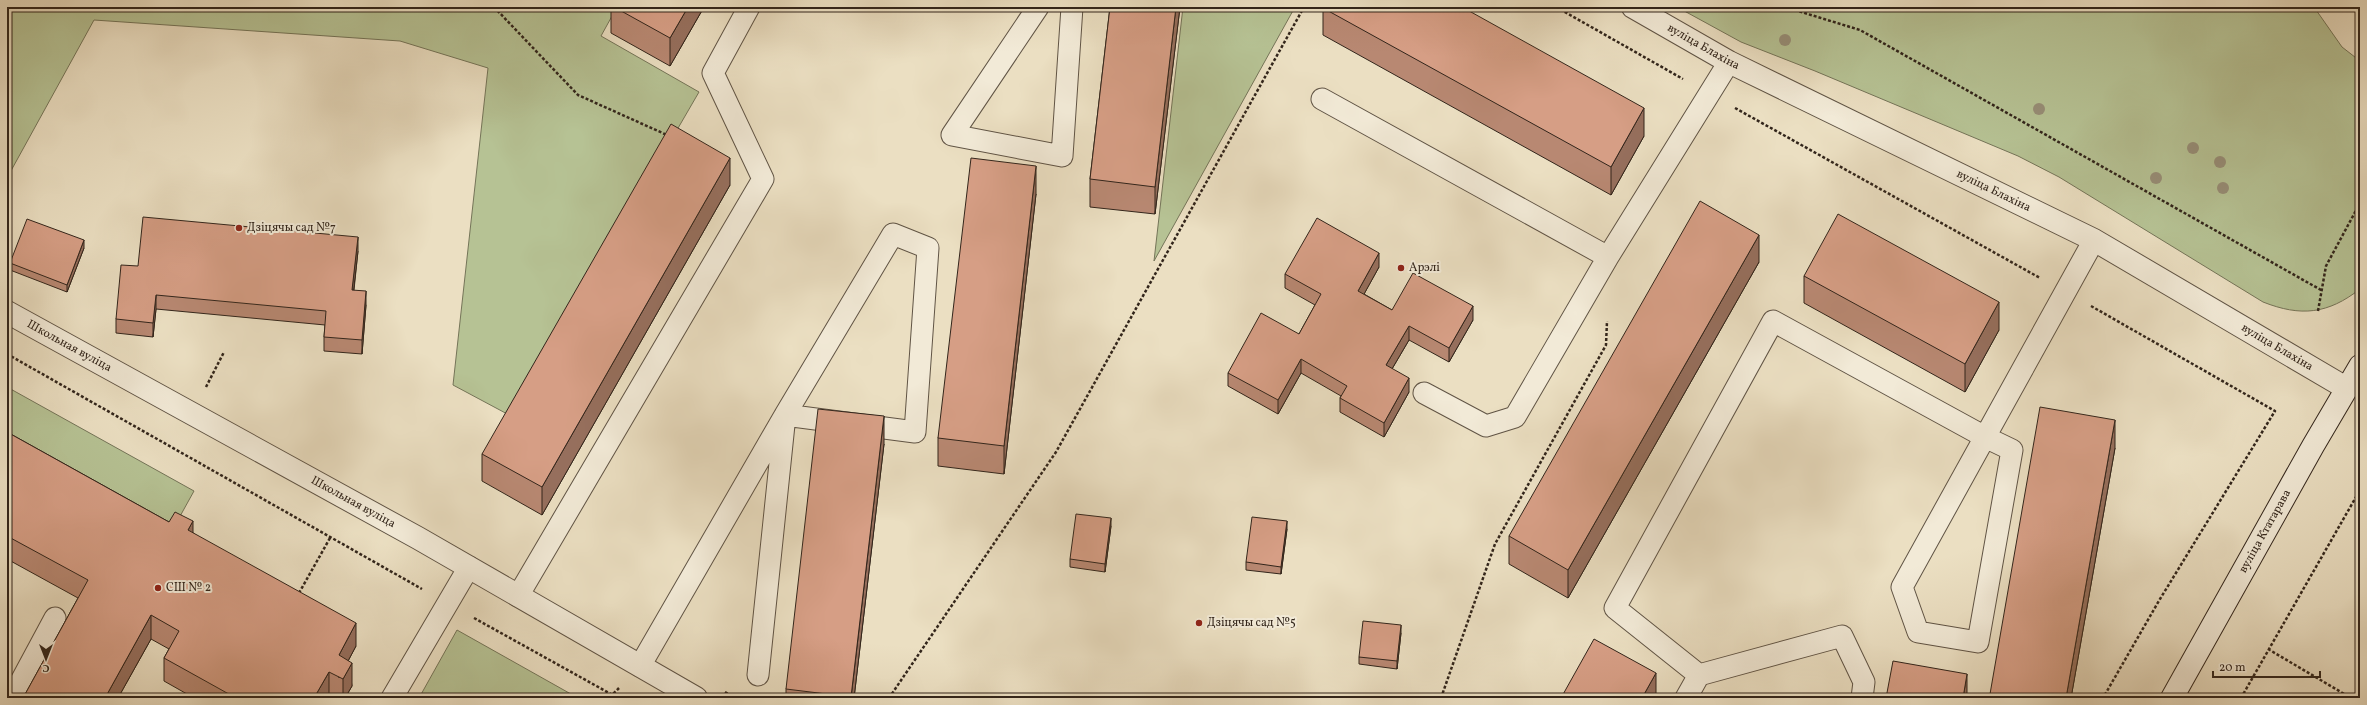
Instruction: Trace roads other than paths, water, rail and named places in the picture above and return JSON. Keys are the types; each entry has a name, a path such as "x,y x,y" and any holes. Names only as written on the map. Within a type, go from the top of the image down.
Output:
{"street":[{"name":"вуліца Блахіна","path":"1633,7 1729,62 2094,240 2346,388"},
{"name":"Школьная вуліца","path":"7,312 469,567 696,698"},
{"name":"вуліца Ктатарава","path":"2172,698 2346,388 2360,366"}],"lane":[{"path":"518,596 763,179 713,73 749,7"},
{"path":"1038,7 952,135 1062,156 1072,7"},
{"path":"1424,393 1486,426 1515,417 1608,256 1710,95 1729,62"},
{"path":"1322,99 1608,256"},
{"path":"640,666 785,415 893,234 928,248 915,432 785,415"},
{"path":"1699,675 1615,608 1773,321 1985,437 2012,450 1978,642 1918,632 1902,587 1985,437 2065,292 2094,240"},
{"path":"758,675 785,415"},
{"path":"392,698 469,567"},
{"path":"12,698 55,618"},
{"path":"1686,698 1699,675 1842,636 1864,682 1862,698"}],"place":[{"name":"Дзіцячы сад №7","path":"239,228"},
{"name":"Арэлі","path":"1401,268"},
{"name":"СШ № 2","path":"158,588"},
{"name":"Дзіцячы сад №5","path":"1199,623"}]}
